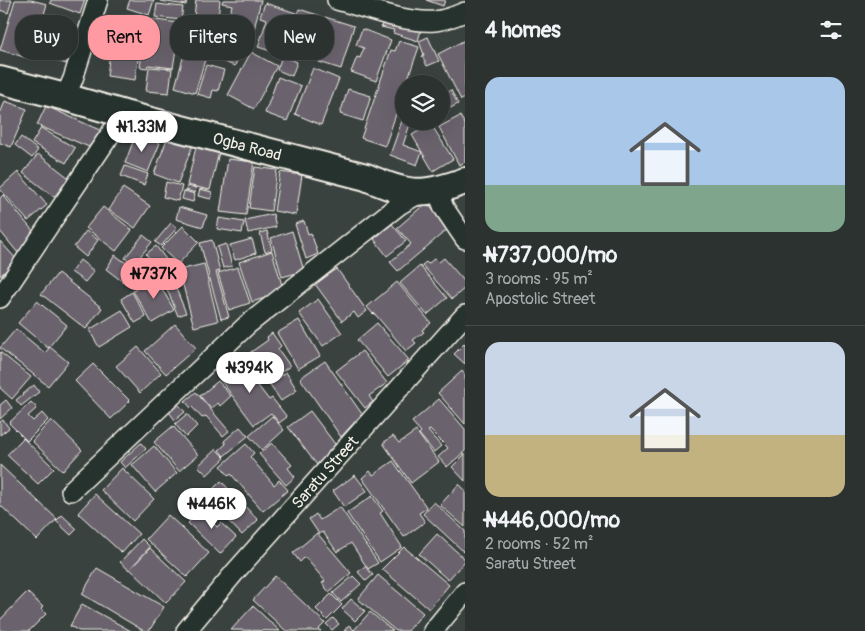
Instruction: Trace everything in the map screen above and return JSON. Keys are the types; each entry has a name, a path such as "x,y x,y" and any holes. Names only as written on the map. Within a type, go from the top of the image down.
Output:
{"main road":[{"name":"Ogba Road","path":"0,80 366,177 403,191 429,192 465,181"}],"street":[{"path":"65,96 73,79 98,0"},
{"path":"336,0 405,19 436,21 458,15 456,0"},
{"path":"0,298 124,114"},
{"path":"71,491 247,326 399,205 429,192 444,208 465,239"},
{"name":"Saratu Street","path":"186,631 235,572 465,315"},
{"path":"433,631 465,592"}],"building":[{"path":"0,0 12,0 8,13 0,10"},
{"path":"15,0 31,0 47,4 44,15 15,15 15,54 0,50"},
{"path":"51,0 85,0 80,14 50,3"},
{"path":"130,0 154,0 149,15 127,8"},
{"path":"160,0 187,0 186,5"},
{"path":"196,0 220,0 218,15 194,15"},
{"path":"223,0 261,0 255,25 255,15 230,15 232,5 222,3"},
{"path":"426,0 445,0 443,6"},
{"path":"265,3 296,13 295,15 265,15 265,18 260,17"},
{"path":"157,4 183,7 182,15 170,15 170,19 155,15"},
{"path":"299,9 318,15 297,15"},
{"path":"385,15 422,26 418,41 393,33 394,30 381,27"},
{"path":"334,20 354,26 341,69 319,62 320,60 334,60"},
{"path":"160,21 170,22 170,60 174,60 173,68 148,65 147,68 140,67 141,60 160,60"},
{"path":"265,25 265,49 258,47"},
{"path":"362,29 391,40 376,81 351,72 357,57 360,58 364,48 356,45"},
{"path":"428,37 439,61 427,66 422,56 424,55 419,41"},
{"path":"465,40 465,98 461,100 438,54"},
{"path":"399,41 419,47 409,75 395,75 395,117 385,146 361,138 391,50 395,51"},
{"path":"255,54 277,66 254,109 228,95 247,60 255,60"},
{"path":"55,60 68,60 66,64"},
{"path":"109,60 138,60 135,80 107,76"},
{"path":"182,60 205,60 195,93 175,87"},
{"path":"218,60 237,60 235,66"},
{"path":"281,60 297,62 292,76 277,70"},
{"path":"206,65 224,70 218,91 213,90 211,98 197,94"},
{"path":"149,67 172,69 169,93 146,91"},
{"path":"313,68 339,79 321,125 295,114"},
{"path":"278,77 301,86 287,121 265,113"},
{"path":"348,89 371,96 363,121 340,114"},
{"path":"450,90 458,104 450,108"},
{"path":"5,101 27,109 11,147 0,143 0,114"},
{"path":"46,106 104,132 98,147 91,144 89,147 37,125"},
{"path":"460,116 465,124 465,162 459,165 441,130 450,130 450,121"},
{"path":"41,128 75,148 66,163 32,143"},
{"path":"399,130 408,130 403,145 422,152 417,165 390,155"},
{"path":"421,130 435,130 453,159 433,171 412,135"},
{"path":"136,134 160,143 148,172 125,163"},
{"path":"168,136 193,145 178,183 154,174"},
{"path":"21,137 38,150 32,158 15,145"},
{"path":"196,147 219,152 210,190 187,185"},
{"path":"38,154 69,178 54,197 23,173"},
{"path":"228,159 254,162 246,215 220,212"},
{"path":"125,166 148,174 144,185 121,176"},
{"path":"255,167 277,170 271,211 249,208"},
{"path":"18,172 47,205 28,221 0,189"},
{"path":"280,172 302,175 296,215 274,211"},
{"path":"166,182 182,186 178,201 163,197"},
{"path":"187,186 196,188 195,193 186,190"},
{"path":"123,188 150,206 135,228 109,210"},
{"path":"200,189 212,192 211,199 198,196"},
{"path":"184,191 195,194 193,202 182,199"},
{"path":"3,195 38,237 18,253 0,231 0,198"},
{"path":"427,202 449,228 398,271 390,262 411,244 397,228"},
{"path":"103,207 132,230 116,251 86,228"},
{"path":"179,207 207,215 203,227 176,219"},
{"path":"273,214 276,227 248,233 245,220"},
{"path":"219,218 244,222 242,233 217,229"},
{"path":"304,221 308,234 311,233 318,254 306,259 295,224"},
{"path":"171,223 177,228 161,246 155,242"},
{"path":"392,224 406,241 387,256 374,239"},
{"path":"183,226 199,242 178,264 161,248"},
{"path":"86,231 98,240 86,257 74,247"},
{"path":"267,231 272,250 265,252 260,233"},
{"path":"292,231 304,271 282,277 271,238"},
{"path":"143,235 152,242 134,264 125,258"},
{"path":"252,239 256,253 235,260 230,245"},
{"path":"212,240 220,271 216,272 229,317 221,319 200,243"},
{"path":"0,241 17,260 0,276"},
{"path":"226,244 232,266 223,268 217,247"},
{"path":"156,246 171,266 161,274 146,254"},
{"path":"272,251 284,292 252,302 239,262"},
{"path":"115,255 133,268 123,282 106,269"},
{"path":"435,258 439,262 444,258 465,282 465,288 452,299 422,265 426,262 428,264"},
{"path":"80,260 94,271 85,282 71,272"},
{"path":"204,264 218,321 194,327 179,270"},
{"path":"420,266 447,298 427,315 400,283"},
{"path":"238,267 250,303 229,310 218,273"},
{"path":"337,269 367,311 358,318 354,312 342,321 315,284"},
{"path":"58,273 102,308 86,329 41,294"},
{"path":"170,274 186,313 178,316 162,277"},
{"path":"156,278 174,310 152,323 133,291"},
{"path":"397,282 431,323 422,330 424,332 413,340 416,343 406,351 367,307"},
{"path":"132,292 146,317 135,323 121,299"},
{"path":"318,299 342,333 323,346 299,313"},
{"path":"37,301 67,325 48,348 18,323"},
{"path":"122,310 132,327 99,347 89,330"},
{"path":"299,320 320,356 298,369 277,333"},
{"path":"377,323 409,360 388,377 357,340"},
{"path":"175,324 196,348 166,374 145,351"},
{"path":"16,329 45,353 50,347 68,362 48,386 0,348"},
{"path":"272,333 281,346 278,349 290,366 268,381 248,354 268,340 267,337"},
{"path":"465,343 465,364 454,354"},
{"path":"138,347 161,373 140,393 116,366"},
{"path":"362,351 387,383 369,396 373,402 365,408 336,371"},
{"path":"0,352 31,377 12,399 0,388"},
{"path":"247,358 255,370 249,374 269,400 272,398 287,417 279,423 271,413 254,425 219,378"},
{"path":"325,361 362,414 341,437 300,378"},
{"path":"93,364 130,401 111,419 75,381"},
{"path":"462,371 465,375 465,424 438,393"},
{"path":"286,372 297,390 281,401 269,383"},
{"path":"218,381 231,396 220,406 218,403 211,409 200,396"},
{"path":"34,385 39,392 21,406 16,400"},
{"path":"196,392 229,431 223,436 206,416 202,418 185,401"},
{"path":"439,399 465,429 465,451 447,467 438,457 448,448 430,430 428,431 441,446 434,452 412,422"},
{"path":"6,400 12,408 0,419 0,405"},
{"path":"31,402 37,408 28,416 33,421 42,413 48,420 27,441 9,423"},
{"path":"178,404 185,412 175,420 169,412"},
{"path":"310,411 338,448 317,465 288,427"},
{"path":"187,414 197,426 186,437 175,424"},
{"path":"272,416 284,430 262,450 249,436"},
{"path":"3,420 9,428 0,435 0,422"},
{"path":"51,420 82,450 63,471 32,441"},
{"path":"173,426 198,455 179,471 154,442"},
{"path":"240,427 248,436 224,456 219,450 226,444 224,441"},
{"path":"416,431 439,462 411,483 383,443 393,436 399,443"},
{"path":"23,438 54,468 38,484 7,455"},
{"path":"141,443 146,449 125,468 120,462"},
{"path":"272,443 292,465 288,468 295,477 286,485 259,454"},
{"path":"246,444 254,453 250,457 274,485 279,480 288,490 263,511 231,474 229,476 221,466"},
{"path":"154,446 177,473 155,492 132,465"},
{"path":"216,449 225,458 207,475 198,466"},
{"path":"465,454 465,481 452,467"},
{"path":"393,461 427,508 419,513 425,522 404,537 362,478 370,471 373,475"},
{"path":"0,465 57,519 37,540 0,505"},
{"path":"122,468 154,499 133,521 101,490"},
{"path":"355,475 367,491 344,507 333,491"},
{"path":"221,481 258,520 242,535 205,497"},
{"path":"459,484 465,490 465,527 440,505"},
{"path":"192,493 201,503 191,513 181,504"},
{"path":"95,494 139,534 122,553 78,513"},
{"path":"372,496 383,511 380,513 402,547 380,562 347,513"},
{"path":"434,502 465,531 464,552 423,514"},
{"path":"204,506 217,519 213,523 217,527 221,523 236,537 220,554 188,523"},
{"path":"340,507 378,563 368,569 351,543 337,552 323,532 319,534 309,519 316,514 320,520"},
{"path":"62,515 77,529 71,535 56,521"},
{"path":"168,515 209,553 187,577 146,539"},
{"path":"317,533 351,573 329,592 322,583 325,581 305,557 300,562 293,553"},
{"path":"437,534 465,559 448,580 419,554"},
{"path":"142,539 150,547 129,570 120,562"},
{"path":"404,547 449,585 429,609 382,569"},
{"path":"150,548 186,582 166,603 130,569"},
{"path":"365,566 373,575 366,581 358,572"},
{"path":"97,568 164,607 149,631 144,631 82,594"},
{"path":"378,575 423,613 408,631 396,631 358,599"},
{"path":"275,576 325,623 319,629 321,631 286,631 253,600"},
{"path":"353,576 361,584 341,602 333,593"},
{"path":"27,592 43,607 41,609 46,614 29,631 0,631 0,620"},
{"path":"331,594 342,605 327,620 316,609"},
{"path":"351,599 365,611 355,621 342,609"},
{"path":"82,604 131,631 79,631 70,626"},
{"path":"253,606 280,631 231,630"},
{"path":"370,612 393,631 344,631 349,625 354,630"},
{"path":"333,618 339,624 332,630 326,624"}]}
